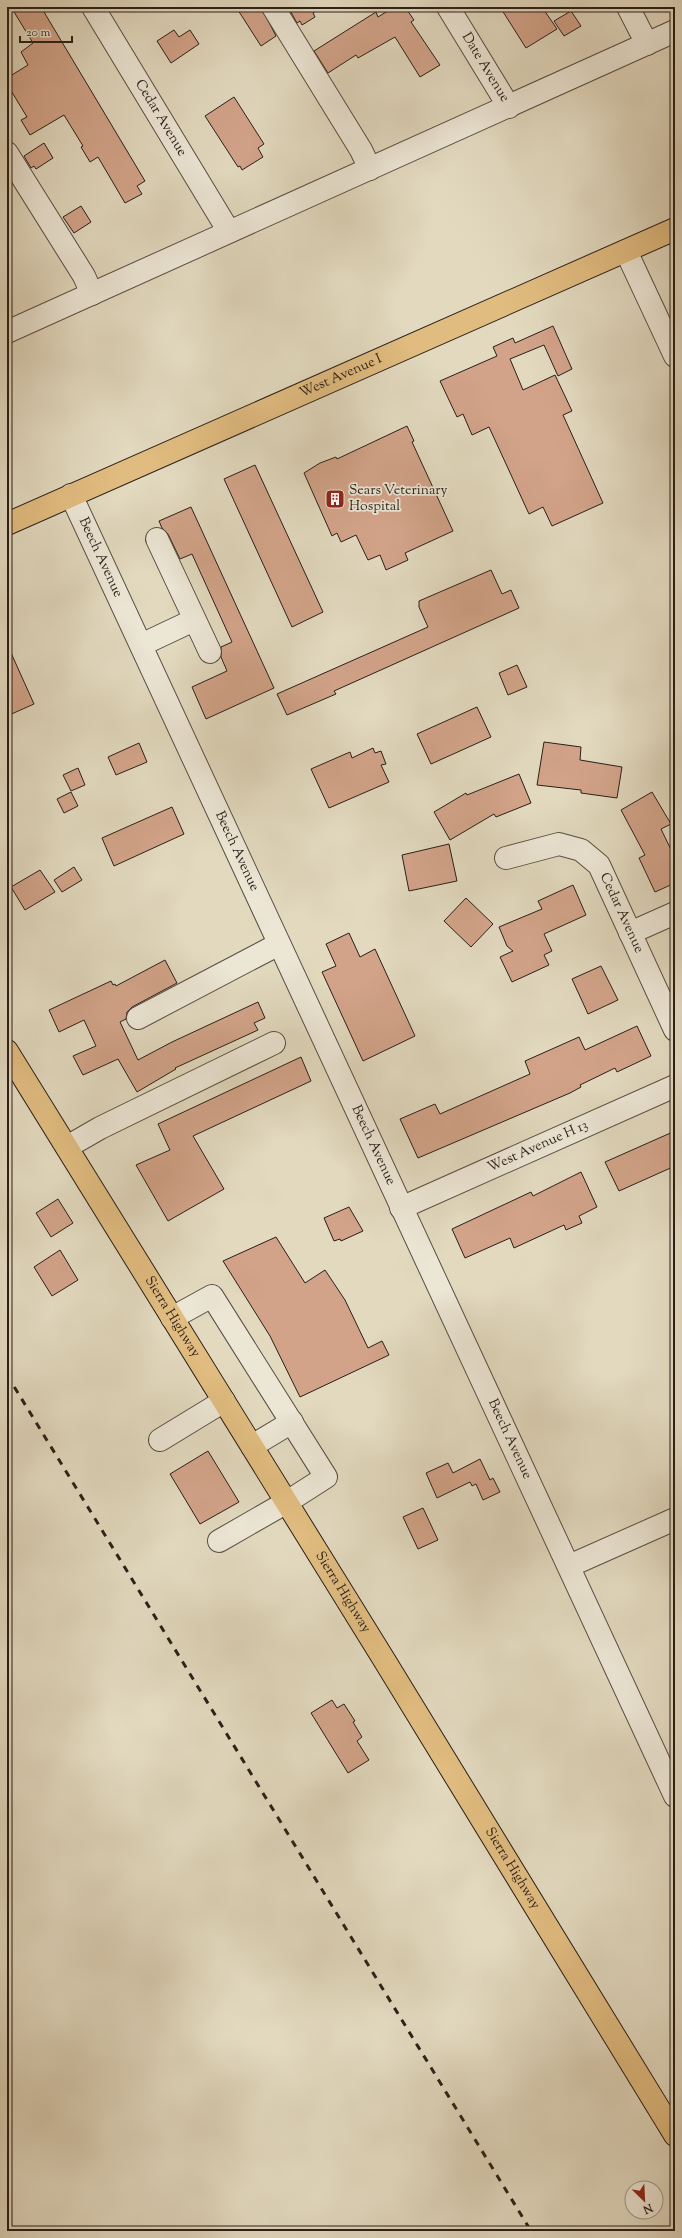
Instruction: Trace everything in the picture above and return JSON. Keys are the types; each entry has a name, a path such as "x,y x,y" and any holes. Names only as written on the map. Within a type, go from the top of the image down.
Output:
{"main road":[{"name":"West Avenue I","path":"7,524 675,229"},
{"name":"Sierra Highway","path":"7,1051 287,1502 675,2135"}],"street":[{"name":"Cedar Avenue","path":"93,7 228,230"},
{"path":"273,7 361,150 370,169"},
{"name":"Date Avenue","path":"448,7 509,107"},
{"path":"628,7 647,44"},
{"path":"7,332 228,230 370,169 675,31"},
{"path":"7,153 84,276 92,294"},
{"path":"626,251 675,356"},
{"name":"Beech Avenue","path":"71,495 675,1796"},
{"path":"156,539 210,652"},
{"path":"141,645 194,620"},
{"name":"Cedar Avenue","path":"506,858 559,844 581,850 599,866 675,1030"},
{"path":"630,934 675,913"},
{"path":"138,1018 280,944"},
{"path":"67,1148 100,1128 274,1043"},
{"name":"West Avenue H 13","path":"401,1208 675,1086"},
{"path":"172,1318 212,1296 326,1477 287,1502 219,1541"},
{"path":"160,1440 224,1401"},
{"path":"252,1446 292,1422"},
{"path":"569,1566 675,1519"}],"building":[{"path":"11,7 41,7 145,181 137,186 142,194 125,203 98,157 90,162 81,147 83,146 64,115 30,135 21,120 27,117 7,84 7,78 28,65 21,52 33,43"},
{"path":"236,7 261,7 276,36 261,46"},
{"path":"288,7 322,7 313,13 315,17 302,25 300,21 297,23"},
{"path":"394,7 405,7 414,20 411,22 440,65 420,77 395,37 358,58 356,55 328,73 314,51 376,12 378,17"},
{"path":"500,7 542,7 557,29 526,48"},
{"path":"571,11 581,26 564,36 554,21"},
{"path":"174,30 179,37 190,30 199,44 171,63 157,41"},
{"path":"234,97 264,144 258,148 263,157 242,170 240,166 238,167 205,116"},
{"path":"44,143 53,158 36,169 34,166 31,168 24,156"},
{"path":"81,206 91,222 74,233 63,217"},
{"path":"553,326 572,369 558,376 544,345 510,359 523,390 555,375 572,411 563,415 603,503 552,526 543,507 529,514 489,427 472,435 463,414 457,417 440,381 497,356 493,347 513,338 515,343"},
{"path":"407,426 414,441 412,442 453,531 405,553 408,560 386,570 380,555 368,560 356,535 341,542 337,533 332,536 304,473 320,463 336,457 337,459"},
{"path":"255,465 323,612 292,627 224,479"},
{"path":"191,507 274,688 206,719 192,687 227,671 221,657 221,647 232,642 192,554 180,559 168,534 162,528 159,521"},
{"path":"491,570 502,594 511,590 519,608 334,691 336,694 287,715 277,694 428,627 419,607 419,601"},
{"path":"7,644 34,704 7,716"},
{"path":"517,665 527,687 508,695 499,673"},
{"path":"477,707 491,737 431,764 417,734"},
{"path":"544,742 581,747 580,760 622,767 617,798 581,793 581,790 537,785"},
{"path":"139,743 147,762 116,775 108,757"},
{"path":"373,748 375,753 381,751 386,764 381,765 389,782 329,808 311,769 350,752 352,758"},
{"path":"78,768 85,785 71,791 63,775"},
{"path":"519,774 531,803 496,817 494,814 450,840 434,812 466,793 467,795"},
{"path":"71,792 78,806 64,813 57,799"},
{"path":"652,792 671,824 661,829 675,858 675,883 655,892 639,858 645,855 621,810"},
{"path":"172,807 184,834 114,866 102,838"},
{"path":"449,844 457,881 409,891 402,855"},
{"path":"74,867 82,880 62,892 54,880"},
{"path":"40,870 55,892 25,910 11,887"},
{"path":"573,885 586,915 544,934 552,951 544,955 549,965 512,982 500,957 513,951 507,946 499,927 542,909 538,901"},
{"path":"466,898 493,924 471,947 444,921"},
{"path":"349,933 360,957 375,949 415,1036 363,1061 322,972 336,966 326,944"},
{"path":"165,960 177,983 132,1007 127,1012 126,1019 120,1022 138,1060 172,1042 258,1002 265,1018 254,1023 258,1030 175,1068 176,1069 137,1092 118,1059 83,1075 73,1056 96,1046 84,1020 59,1032 49,1010 111,981 113,985 115,984 116,986"},
{"path":"601,966 618,1000 588,1014 572,979"},
{"path":"637,1026 651,1056 617,1072 615,1068 580,1085 581,1087 570,1093 418,1158 400,1119 435,1104 440,1114 530,1074 525,1061 579,1037 585,1050"},
{"path":"301,1057 311,1081 193,1136 224,1189 168,1221 136,1165 170,1150 158,1124"},
{"path":"675,1131 675,1166 619,1191 605,1162"},
{"path":"581,1172 597,1207 579,1216 582,1223 566,1230 564,1225 514,1248 510,1238 465,1258 452,1229 531,1192 533,1196"},
{"path":"58,1199 73,1223 51,1237 36,1213"},
{"path":"349,1207 363,1231 341,1241 340,1239 334,1241 324,1218"},
{"path":"276,1237 305,1283 325,1270 345,1300 368,1348 382,1341 389,1355 300,1397 270,1336 223,1261"},
{"path":"60,1250 78,1280 52,1296 34,1267"},
{"path":"208,1451 239,1502 200,1524 170,1474"},
{"path":"480,1459 490,1480 493,1478 500,1492 483,1500 476,1484 472,1486 470,1482 437,1498 426,1473 448,1463 453,1473"},
{"path":"423,1508 438,1540 418,1549 403,1517"},
{"path":"332,1700 337,1708 344,1704 355,1721 353,1722 362,1737 357,1741 369,1760 348,1773 311,1713"}],"railway":[{"path":"7,1375 531,2231"}],"place":[{"name":"Sears Veterinary Hospital","path":"335,499"}]}
